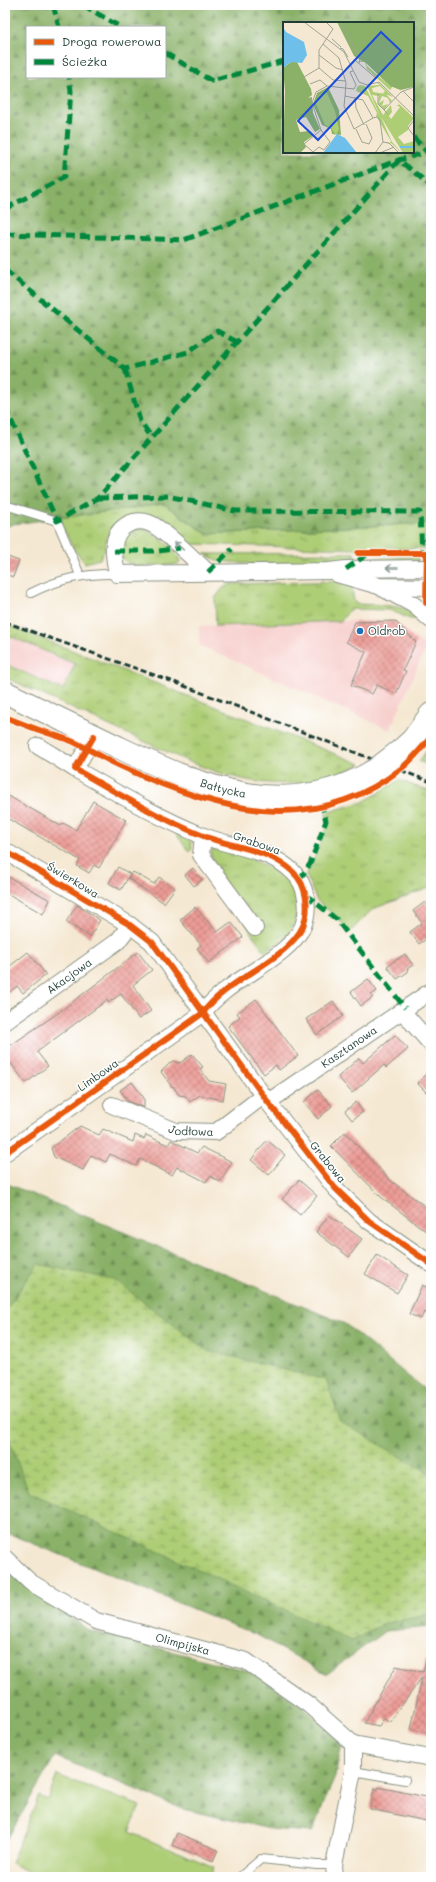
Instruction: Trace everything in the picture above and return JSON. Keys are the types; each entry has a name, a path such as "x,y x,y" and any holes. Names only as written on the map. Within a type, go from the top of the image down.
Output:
{"main road":[{"name":"Bałtycka","path":"5,692 94,736 180,775 225,790 257,796 293,797 320,793 354,782 375,770 401,750 413,739 431,714"}],"street":[{"path":"208,572 158,528 149,523 141,522 127,525 116,536 114,550 117,574 431,568"},
{"path":"329,571 379,586 414,605 431,620"},
{"path":"379,586 431,587"},
{"path":"75,769 94,736"},
{"name":"Grabowa","path":"38,746 160,818 203,836 264,854 282,863 295,873 302,884 306,894 307,910 303,926 286,947 215,998 203,1013"},
{"path":"203,836 201,855 255,928"},
{"name":"Świerkowa","path":"5,851 130,925"},
{"name":"Grabowa","path":"130,925 152,942 265,1099 335,1188 368,1221 431,1264"},
{"name":"Akacjowa","path":"5,1022 118,941 130,925"},
{"name":"Kasztanowa","path":"265,1099 431,990"},
{"path":"402,1010 431,1044"},
{"name":"Limbowa","path":"5,1153 203,1013"},
{"name":"Jodłowa","path":"112,1105 176,1131 216,1132 265,1099"},
{"name":"Olimpijska","path":"5,1558 30,1582 96,1621 246,1661 309,1705 353,1744"},
{"path":"334,1871 353,1771 353,1744 431,1758"}],"lane":[{"path":"5,505 57,521 80,575"},
{"path":"31,593 61,580 80,575 117,574"},
{"path":"353,1771 405,1780"},
{"path":"240,1877 261,1859 317,1865 334,1871"}],"shaded area":[{"path":"341,621 395,621 426,647 390,730 199,645 199,626"},
{"path":"5,634 75,664 64,690 5,664"}],"green space":[{"path":"5,5 431,5 431,523 207,534 164,504 13,524 5,527"},
{"path":"164,504 207,534 431,523 431,548 358,549 191,544 174,531 114,526 107,537 105,550 100,559 85,563 73,548 58,518"},
{"path":"142,529 152,534 171,548 179,558 180,563 172,565 140,566 130,564 124,560 121,555 121,549 125,538 136,530"},
{"path":"354,553 355,558 418,557 418,561 354,562 354,560 252,564 219,561 204,554"},
{"path":"351,581 354,601 356,604 396,607 419,615 416,619 410,619 390,610 350,609 341,621 216,626 215,598 223,588 231,584"},
{"path":"5,624 361,764 330,777 300,783 271,783 243,779 187,761 5,677 5,664 63,690 75,664 5,634"},
{"path":"431,745 431,766 419,761"},
{"path":"399,780 431,792 431,887 373,909 349,933 338,918 317,901 306,875 329,822 325,813 363,802"},
{"path":"174,831 191,841 192,849 189,852"},
{"path":"215,849 253,860 266,866 278,873 287,881 294,891 297,910 293,927 283,939 265,952 251,933 210,854 212,850"},
{"path":"5,1183 345,1324 431,1395 431,1627 385,1631 327,1674 259,1636 5,1532"},
{"path":"38,1264 115,1280 208,1351 326,1380 341,1422 431,1474 431,1614 382,1624 352,1641 29,1492 5,1429 5,1311"},
{"path":"5,1571 90,1631 253,1672 304,1707 342,1744 335,1776 312,1832 270,1829 183,1809 55,1756 5,1843"},
{"path":"57,1775 140,1806 129,1832 214,1867 210,1877 39,1877 11,1863 39,1796 48,1800"}],"building":[{"path":"5,556 19,561 13,577 5,574"},
{"path":"395,621 416,642 403,670 406,671 396,694 377,685 372,694 351,685 366,652 346,642 355,622"},
{"path":"5,794 61,826 63,823 76,830 93,801 126,820 99,868 94,865 89,873 77,866 80,860 5,817"},
{"path":"118,867 130,874 121,890 109,883"},
{"path":"193,868 202,880 194,886 185,875"},
{"path":"133,872 154,884 159,877 175,888 164,903 128,878"},
{"path":"5,875 50,900 43,914 5,892"},
{"path":"425,902 431,910 431,936 419,944 410,932 422,923 413,911"},
{"path":"77,905 100,920 90,937 66,922"},
{"path":"195,907 217,932 231,922 243,937 209,963 197,948 201,945 180,920"},
{"path":"28,952 46,975 23,993 17,986 5,996 5,970"},
{"path":"138,952 152,970 133,985 151,1011 139,1019 121,994 108,1003 107,1000 37,1052 48,1066 26,1083 5,1056 5,1049 58,1013"},
{"path":"405,954 413,965 407,969 408,972 397,979 387,966"},
{"path":"368,979 377,991 371,995 373,997 361,1006 351,992"},
{"path":"256,999 298,1056 279,1070 276,1065 264,1074 228,1026 240,1017 237,1013"},
{"path":"333,1001 343,1016 317,1035 306,1019"},
{"path":"395,1035 408,1049 386,1068 384,1065 352,1093 338,1077 359,1058 363,1063"},
{"path":"192,1054 203,1067 200,1069 209,1081 226,1084 223,1100 200,1095 190,1102 186,1096 179,1095 161,1072 172,1061 180,1063"},
{"path":"431,1069 431,1097 417,1083"},
{"path":"132,1082 144,1098 144,1108 128,1101 120,1090"},
{"path":"318,1090 332,1106 318,1119 304,1102"},
{"path":"356,1102 363,1112 352,1120 345,1111"},
{"path":"80,1126 99,1135 103,1129 133,1142 135,1135 144,1139 146,1135 168,1145 171,1140 197,1153 202,1147 232,1162 220,1182 210,1176 206,1182 177,1167 172,1175 140,1159 136,1166 110,1154 106,1162 91,1155 83,1170 54,1157 51,1148"},
{"path":"345,1132 390,1180 431,1211 431,1235 381,1197 331,1146"},
{"path":"267,1140 285,1155 269,1175 251,1160"},
{"path":"299,1180 317,1196 300,1215 282,1199"},
{"path":"329,1215 362,1239 349,1257 316,1232"},
{"path":"377,1255 408,1275 397,1293 365,1274"},
{"path":"422,1285 431,1289 431,1315 424,1312 421,1319 409,1314"},
{"path":"426,1659 431,1659 431,1734 411,1729 422,1677 390,1722 384,1718 379,1726 364,1723 396,1666 423,1672"},
{"path":"378,1787 431,1798 431,1822 370,1809 374,1789 378,1790"},
{"path":"177,1833 218,1850 213,1861 172,1845"}],"railway":[{"path":"5,622 174,682 431,782"}],"marked path":[{"path":"53,5 59,26"},
{"path":"83,5 118,26"},
{"path":"166,54 212,81 283,61"},
{"path":"5,209 64,177 71,91 69,78"},
{"path":"414,138 427,152"},
{"path":"5,234 184,240 399,160 431,151"},
{"path":"5,407 57,521 98,498 399,160 431,186"},
{"path":"5,270 125,369 188,352 217,331 237,342"},
{"path":"125,369 140,421 152,438"},
{"path":"98,498 168,496 235,511 420,512 422,553"},
{"path":"114,551 159,551 180,548"},
{"path":"208,572 232,549"},
{"path":"346,569 368,554"},
{"path":"299,880 310,864 326,821 322,806"},
{"path":"306,895 336,919 405,1008"}],"cycle path":[{"path":"358,553 427,553 426,603 431,605"},
{"path":"5,717 73,742 119,765 195,796 230,805 265,810 300,810 335,804 369,790 402,768 414,757 431,737"},
{"path":"5,1153 203,1013 213,1001 226,990 284,950 295,938 303,926 305,919 307,905 304,890 298,877 283,864 262,853 213,839 185,828 137,804 75,769 94,736"},
{"path":"5,851 130,925 152,942 268,1102 335,1188 369,1221 431,1264"}],"place":[{"name":"Oldrob","path":"360,631"}]}
